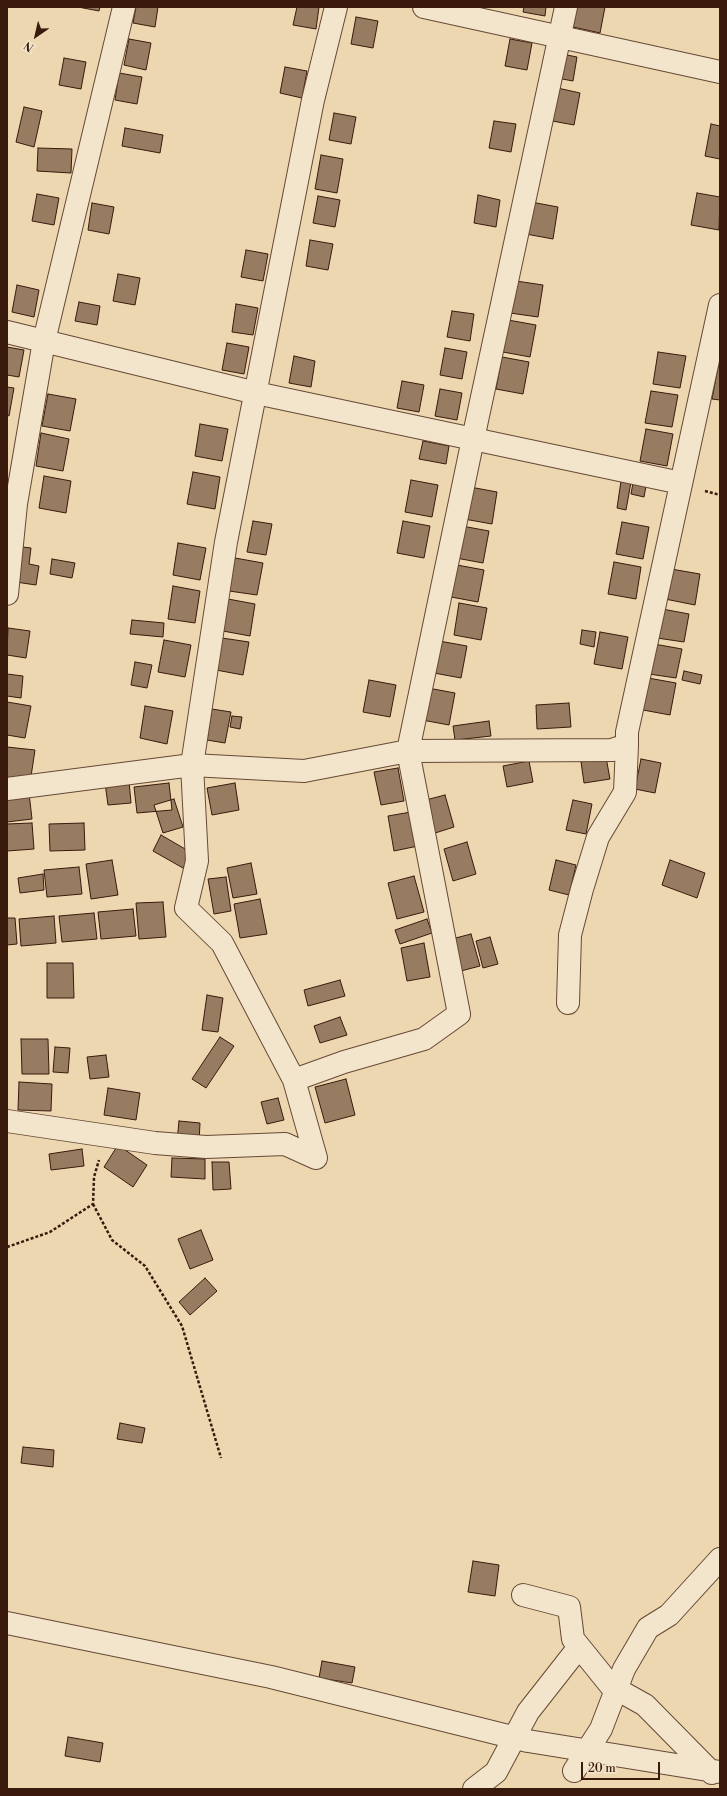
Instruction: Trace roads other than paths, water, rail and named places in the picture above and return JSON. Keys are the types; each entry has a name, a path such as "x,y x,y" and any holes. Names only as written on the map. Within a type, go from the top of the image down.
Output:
{"street":[{"path":"7,594 16,504 44,341 124,7"},
{"path":"7,1121 155,1143 206,1146 285,1144 316,1158 294,1080 222,943 186,908 197,861 192,765 226,542 313,100 336,7"},
{"path":"424,7 720,72"},
{"path":"294,1080 344,1062 424,1039 459,1014 408,751 473,439 566,7"},
{"path":"568,1003 570,935 598,837 625,792 627,732 720,305"},
{"path":"7,332 256,393 681,484"},
{"path":"7,789 192,765 304,771 408,751 612,750 627,745"},
{"path":"574,1771 601,1729 624,1669 648,1628 669,1615 720,1559"},
{"path":"523,1595 569,1607 573,1639 611,1686 645,1705 716,1775"},
{"path":"7,1623 271,1677 528,1741 716,1775"},
{"path":"474,1789 496,1772 528,1712 579,1647"}]}
